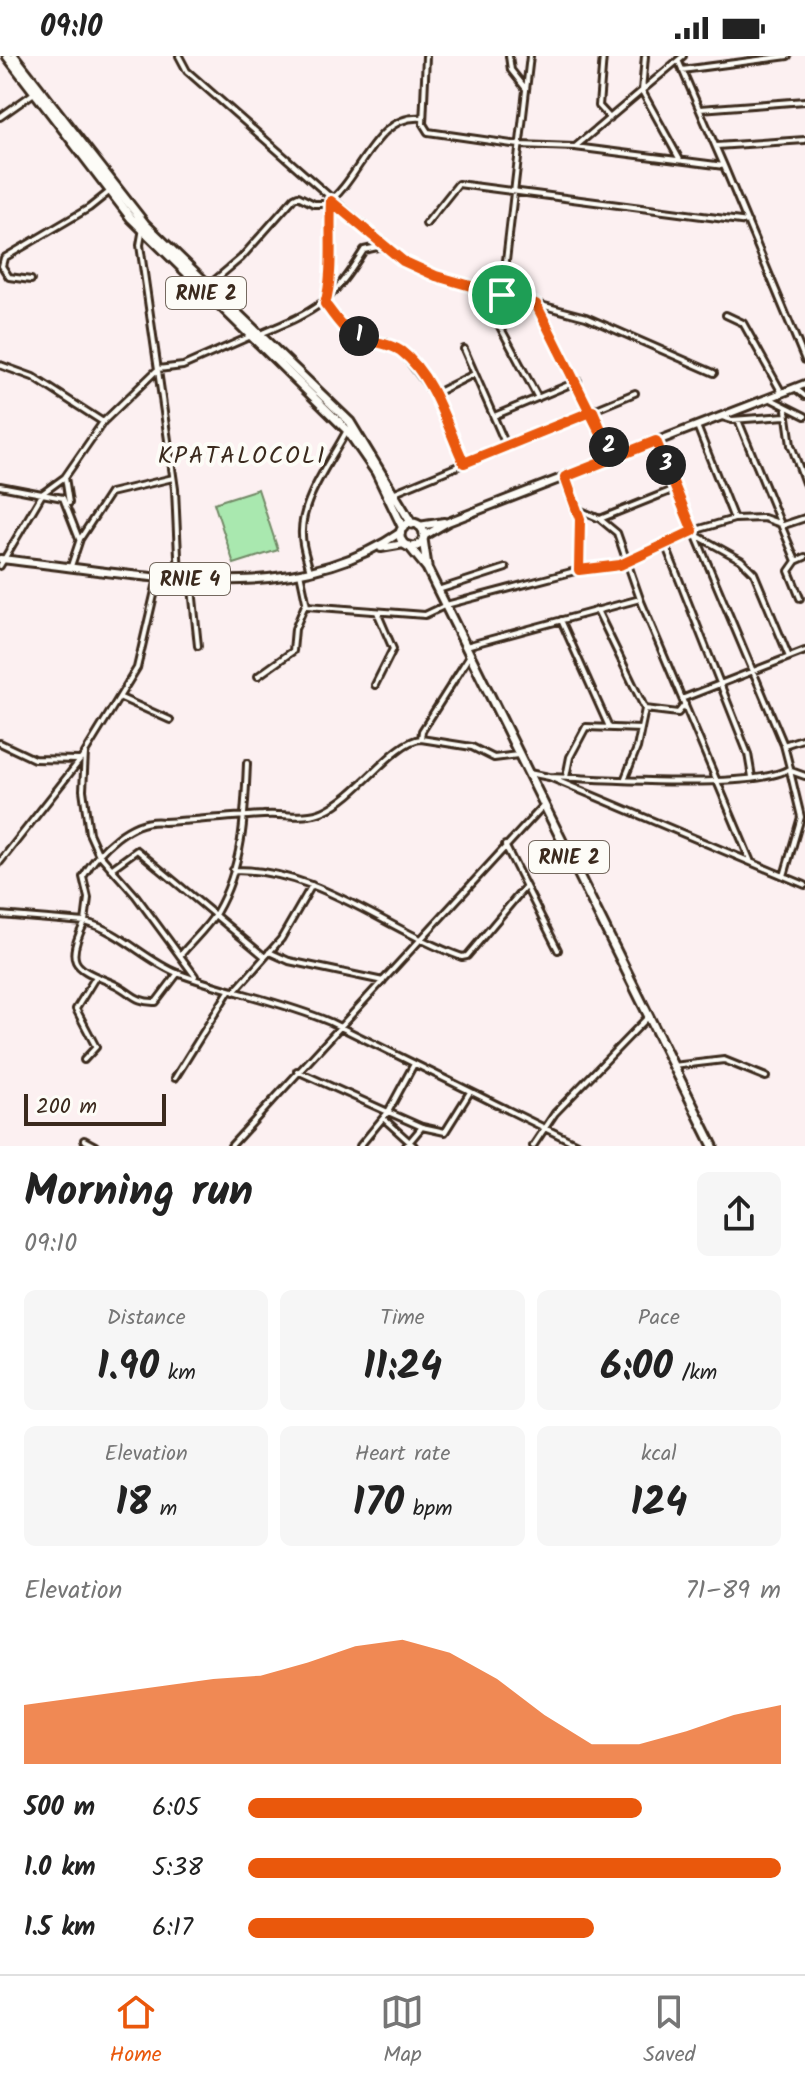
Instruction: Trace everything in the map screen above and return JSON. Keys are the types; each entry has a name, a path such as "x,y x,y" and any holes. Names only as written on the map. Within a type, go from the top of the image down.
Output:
{"highway":[{"name":"RNIE 2","path":"7,56 143,227 209,285 347,430 376,472 402,530"},
{"name":"RNIE 2","path":"14,56 36,92 109,192 350,422 416,525"},
{"path":"416,525 424,537 427,568 406,545 402,530 416,525"},
{"path":"406,545 418,546 424,537"},
{"name":"RNIE 2","path":"427,568 713,1146"}],"main road":[{"path":"424,537 448,522 805,384"},
{"path":"416,525 448,522"},
{"name":"RNIE 4","path":"377,548 402,530"},
{"name":"RNIE 4","path":"2,559 179,578 249,580 310,571 377,548 406,545"}],"street":[{"path":"179,56 187,71 403,261 480,289 586,317 714,373"},
{"path":"426,56 423,118 425,129 434,133 724,166"},
{"path":"509,56 511,70 526,89"},
{"path":"502,295 530,56"},
{"path":"603,56 599,106 610,118"},
{"path":"645,56 642,91 680,160"},
{"path":"682,70 788,56"},
{"path":"575,147 680,58"},
{"path":"680,58 682,70 805,360"},
{"path":"0,117 36,92"},
{"path":"700,109 805,101"},
{"path":"423,118 408,117 389,127 332,200 328,256 331,266 325,304 349,333 386,343 402,352 434,394 464,463"},
{"path":"716,146 805,140"},
{"path":"426,224 458,184 748,222"},
{"path":"31,280 9,277 2,266 4,258 89,208 109,192"},
{"path":"209,285 241,258 298,196 314,204 332,200"},
{"path":"143,227 140,245 178,513 179,578"},
{"path":"0,566 43,493 65,477 103,422 158,369 189,363 305,316 325,304 364,250 386,245"},
{"path":"480,289 538,398"},
{"path":"536,304 578,381 613,458"},
{"path":"726,315 741,320 782,393"},
{"path":"464,349 506,445"},
{"path":"0,365 33,377 103,422"},
{"path":"434,394 474,374"},
{"path":"494,416 578,381"},
{"path":"795,388 805,396"},
{"path":"395,492 635,393"},
{"path":"769,398 786,413 791,445 805,483"},
{"path":"722,417 738,420 786,413 805,416"},
{"path":"738,420 796,561"},
{"path":"697,426 734,519"},
{"path":"310,571 302,524 318,483 347,430"},
{"path":"656,441 790,763 789,771 803,824 784,876"},
{"path":"65,477 70,495 69,506 80,539"},
{"path":"565,477 577,509 579,570"},
{"path":"71,566 80,539 110,493 173,478"},
{"path":"0,486 58,495 69,506"},
{"path":"600,519 675,489"},
{"path":"577,509 600,519 617,533 640,599 751,862"},
{"path":"305,605 425,615 446,605 579,570 627,561 734,519 764,518 778,523 805,518"},
{"path":"694,533 741,560 754,573 789,657"},
{"path":"665,544 748,754 752,777"},
{"path":"800,598 789,571 796,561 805,557"},
{"path":"438,590 506,568"},
{"path":"258,676 293,651 295,629 305,605 300,573"},
{"path":"0,862 85,753 121,698 137,668 159,576"},
{"path":"191,579 198,646"},
{"path":"466,646 640,599"},
{"path":"597,610 645,709 625,779"},
{"path":"375,685 393,649 377,612"},
{"path":"561,620 609,727"},
{"path":"645,709 678,713 684,701 805,651"},
{"path":"421,739 422,731 470,655"},
{"path":"121,698 170,720"},
{"path":"566,778 570,757 586,727 641,729"},
{"path":"784,745 805,738"},
{"path":"178,973 155,1003 138,1001 119,987 79,970 75,962 75,946 85,922 88,898 82,881 98,853 150,820 301,817 322,812 356,792 399,746 421,739 472,747 492,757 518,755"},
{"path":"0,743 34,759 79,760"},
{"path":"85,753 87,825 98,853 195,976"},
{"path":"180,956 215,914 233,870 246,816 247,763"},
{"path":"527,773 549,777 625,779 718,780 789,771 805,776"},
{"path":"549,777 805,885"},
{"path":"231,1146 544,805"},
{"path":"505,845 558,950"},
{"path":"111,869 137,850 267,954 384,981"},
{"path":"233,870 278,872 312,885 459,957 467,956 525,887"},
{"path":"175,1078 231,992 290,926 312,885"},
{"path":"0,915 85,922 111,933 178,973 195,976 231,992 297,1009 340,1026 581,1146"},
{"path":"84,1060 96,1047 76,1009 95,978"},
{"path":"533,1146 542,1129 648,1017"},
{"path":"673,1066 724,1060 766,1077"},
{"path":"360,1146 388,1112 414,1064"},
{"path":"297,1071 441,1133 448,1130 470,1092"},
{"path":"383,1118 410,1145 422,1127"},
{"path":"84,1140 95,1146"}],"green space":[{"path":"258,489 278,550 234,564 214,503"}],"district":[{"name":"KPATALOCOLI","path":"242,455"}],"route":[{"path":"502,295 436,276 403,261 334,199 331,201 328,256 331,266 325,304 349,333 386,343 402,352 417,368 434,394 464,463 593,411 613,458 565,477 580,519 579,570 620,565 693,531 656,441 613,458 593,411 536,304 502,295"}]}
